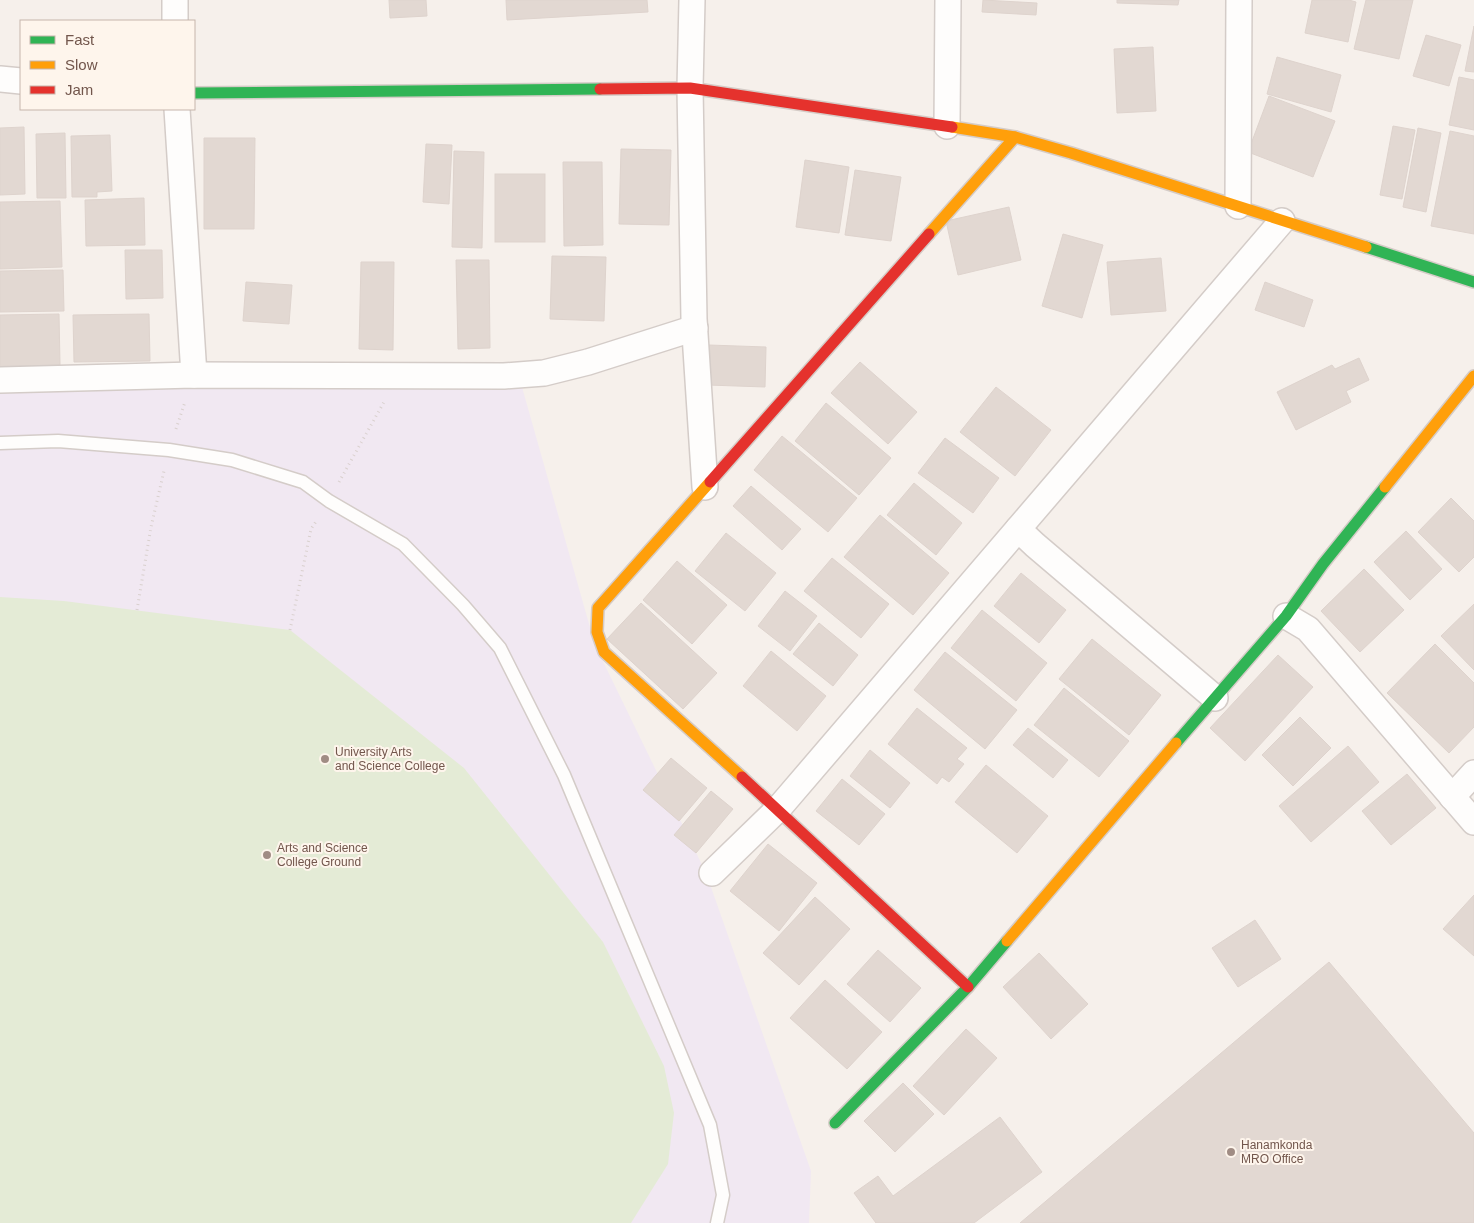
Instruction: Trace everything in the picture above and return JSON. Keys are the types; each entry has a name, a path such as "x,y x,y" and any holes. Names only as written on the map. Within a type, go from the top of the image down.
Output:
{"street":[{"path":"175,0 175,20"},
{"path":"692,0 690,88 695,328 705,487"},
{"path":"947,126 948,0"},
{"path":"1238,206 1239,0"},
{"path":"0,79 20,81"},
{"path":"195,93 690,88 1015,137 1474,282"},
{"path":"177,110 194,375"},
{"path":"968,987 778,809 604,652 597,632 598,608 1015,137"},
{"path":"712,873 778,809 1282,221"},
{"path":"0,380 194,375 504,376 544,372 588,362 695,328"},
{"path":"834,1123 968,987 1286,616 1323,564 1474,376"},
{"path":"1018,529 1215,698"},
{"path":"1286,616 1308,629 1474,822"},
{"path":"1452,797 1474,774"}],"lane":[{"path":"0,443 58,441 169,450 232,460 303,482 329,501 404,544 463,605 500,648 564,775 710,1124 724,1195 717,1223"}],"path":[{"path":"137,610 151,527 169,450 194,375"}],"shaded area":[{"name":"University Arts and Science College","path":"518,373 595,645 706,873 811,1171 809,1223 0,1223 0,383 191,388 396,385"}],"green space":[{"name":"Arts and Science College Ground","path":"0,597 64,601 290,630 464,768 603,942 664,1066 674,1113 668,1164 631,1223 0,1223"}],"building":[{"path":"389,0 426,0 427,16 390,18"},
{"path":"506,0 647,0 648,12 507,20"},
{"path":"983,0 1037,3 1036,15 982,12"},
{"path":"1117,0 1179,0 1178,5 1117,3"},
{"path":"1312,0 1349,0 1356,2 1348,42 1305,33"},
{"path":"1366,0 1413,0 1399,59 1354,49"},
{"path":"1474,26 1474,72 1465,71"},
{"path":"1426,35 1461,45 1449,86 1413,76"},
{"path":"1153,47 1156,111 1117,113 1114,49"},
{"path":"1277,57 1341,75 1331,112 1267,94"},
{"path":"1459,77 1474,80 1474,130 1449,125"},
{"path":"1269,96 1335,121 1313,177 1248,152"},
{"path":"1393,126 1415,130 1402,199 1380,195"},
{"path":"24,127 25,194 0,195 0,128"},
{"path":"1418,128 1441,133 1426,212 1403,207"},
{"path":"1450,131 1474,136 1474,234 1431,226"},
{"path":"65,133 66,198 37,198 36,134"},
{"path":"110,135 112,191 97,192 97,197 72,197 71,136"},
{"path":"204,138 255,138 254,229 204,229"},
{"path":"426,144 452,145 449,204 423,202"},
{"path":"621,149 671,150 669,225 619,224"},
{"path":"454,151 484,152 482,248 452,247"},
{"path":"805,160 849,167 839,233 796,227"},
{"path":"563,162 602,162 603,245 564,246"},
{"path":"855,170 901,177 891,241 845,235"},
{"path":"495,174 545,174 545,242 495,242"},
{"path":"144,198 145,245 86,246 85,200"},
{"path":"60,201 62,267 0,269 0,202"},
{"path":"1009,207 1021,260 958,275 946,221"},
{"path":"1063,234 1103,245 1082,318 1042,306"},
{"path":"125,250 162,250 163,298 126,299"},
{"path":"552,256 606,257 604,321 550,319"},
{"path":"1161,258 1166,311 1111,315 1107,262"},
{"path":"456,260 489,260 490,348 458,349"},
{"path":"361,262 394,262 393,350 359,349"},
{"path":"63,270 64,311 0,312 0,271"},
{"path":"246,282 292,285 289,324 243,321"},
{"path":"1265,282 1313,300 1304,327 1255,310"},
{"path":"59,314 60,365 0,367 0,315"},
{"path":"149,314 150,361 74,362 73,315"},
{"path":"709,345 766,347 765,387 708,385"},
{"path":"1359,358 1369,380 1346,391 1351,402 1296,430 1277,392 1332,365 1335,369"},
{"path":"860,362 917,412 888,444 831,393"},
{"path":"996,387 1051,430 1015,476 960,432"},
{"path":"826,403 891,458 859,495 795,441"},
{"path":"782,436 857,498 828,532 754,470"},
{"path":"945,438 999,478 973,513 918,473"},
{"path":"914,483 962,523 936,555 887,515"},
{"path":"751,486 801,529 782,550 733,506"},
{"path":"1451,498 1474,521 1474,557 1459,572 1418,532"},
{"path":"880,515 949,573 913,615 844,557"},
{"path":"1406,531 1442,569 1410,600 1374,562"},
{"path":"726,533 776,573 745,611 695,571"},
{"path":"832,558 889,604 861,638 804,591"},
{"path":"677,561 727,605 692,644 643,600"},
{"path":"1364,569 1404,610 1360,652 1321,611"},
{"path":"1021,573 1066,610 1039,643 994,606"},
{"path":"785,591 817,616 790,651 758,626"},
{"path":"641,603 717,673 683,709 607,639"},
{"path":"1474,604 1474,670 1441,636"},
{"path":"982,610 1047,663 1016,701 951,648"},
{"path":"819,623 858,655 833,686 793,654"},
{"path":"1092,639 1161,695 1129,735 1059,679"},
{"path":"1435,644 1474,683 1474,727 1449,753 1387,693"},
{"path":"771,651 826,696 797,731 743,686"},
{"path":"945,652 1017,710 985,749 914,690"},
{"path":"1278,655 1313,687 1245,761 1210,728"},
{"path":"1064,688 1129,741 1099,777 1034,725"},
{"path":"917,708 967,748 957,759 964,764 949,782 942,777 937,784 888,744"},
{"path":"1300,717 1331,748 1293,786 1262,755"},
{"path":"1028,728 1068,760 1053,778 1013,745"},
{"path":"1348,746 1379,782 1311,842 1279,806"},
{"path":"870,750 910,783 890,808 850,776"},
{"path":"671,758 707,788 679,821 643,790"},
{"path":"986,765 1048,816 1017,853 955,802"},
{"path":"1407,774 1436,808 1391,845 1362,811"},
{"path":"842,779 885,814 859,845 816,811"},
{"path":"711,791 733,809 696,853 674,835"},
{"path":"768,844 817,883 779,931 730,891"},
{"path":"1474,895 1474,956 1443,929"},
{"path":"815,897 850,929 799,985 763,953"},
{"path":"1255,920 1281,959 1238,987 1212,948"},
{"path":"878,950 921,988 890,1022 847,984"},
{"path":"1039,953 1088,1004 1051,1039 1003,987"},
{"path":"1329,962 1474,1133 1474,1223 1020,1223"},
{"path":"825,980 882,1032 847,1069 790,1018"},
{"path":"966,1029 997,1058 944,1115 913,1086"},
{"path":"903,1083 934,1114 895,1152 864,1121"},
{"path":"1000,1117 1042,1172 974,1223 876,1223 854,1193 878,1176 893,1196"}],"traffic: fast":[{"path":"195,93 600,89"},
{"path":"1366,247 1474,282"},
{"path":"1176,743 1286,616 1323,564 1385,487"},
{"path":"835,1123 968,987 1007,941"}],"traffic: slow":[{"path":"952,127 1015,137 1071,153 1366,247"},
{"path":"929,234 1015,137"},
{"path":"1385,487 1474,376"},
{"path":"710,482 598,608 597,632 604,652 742,777"},
{"path":"1007,941 1176,743"}],"traffic: jam":[{"path":"600,89 690,88 952,127"},
{"path":"710,482 929,234"},
{"path":"742,777 968,987"}],"place":[{"name":"University Arts and Science College","path":"325,759"},
{"name":"Arts and Science College Ground","path":"267,855"},
{"name":"Hanamkonda MRO Office","path":"1231,1152"}]}
